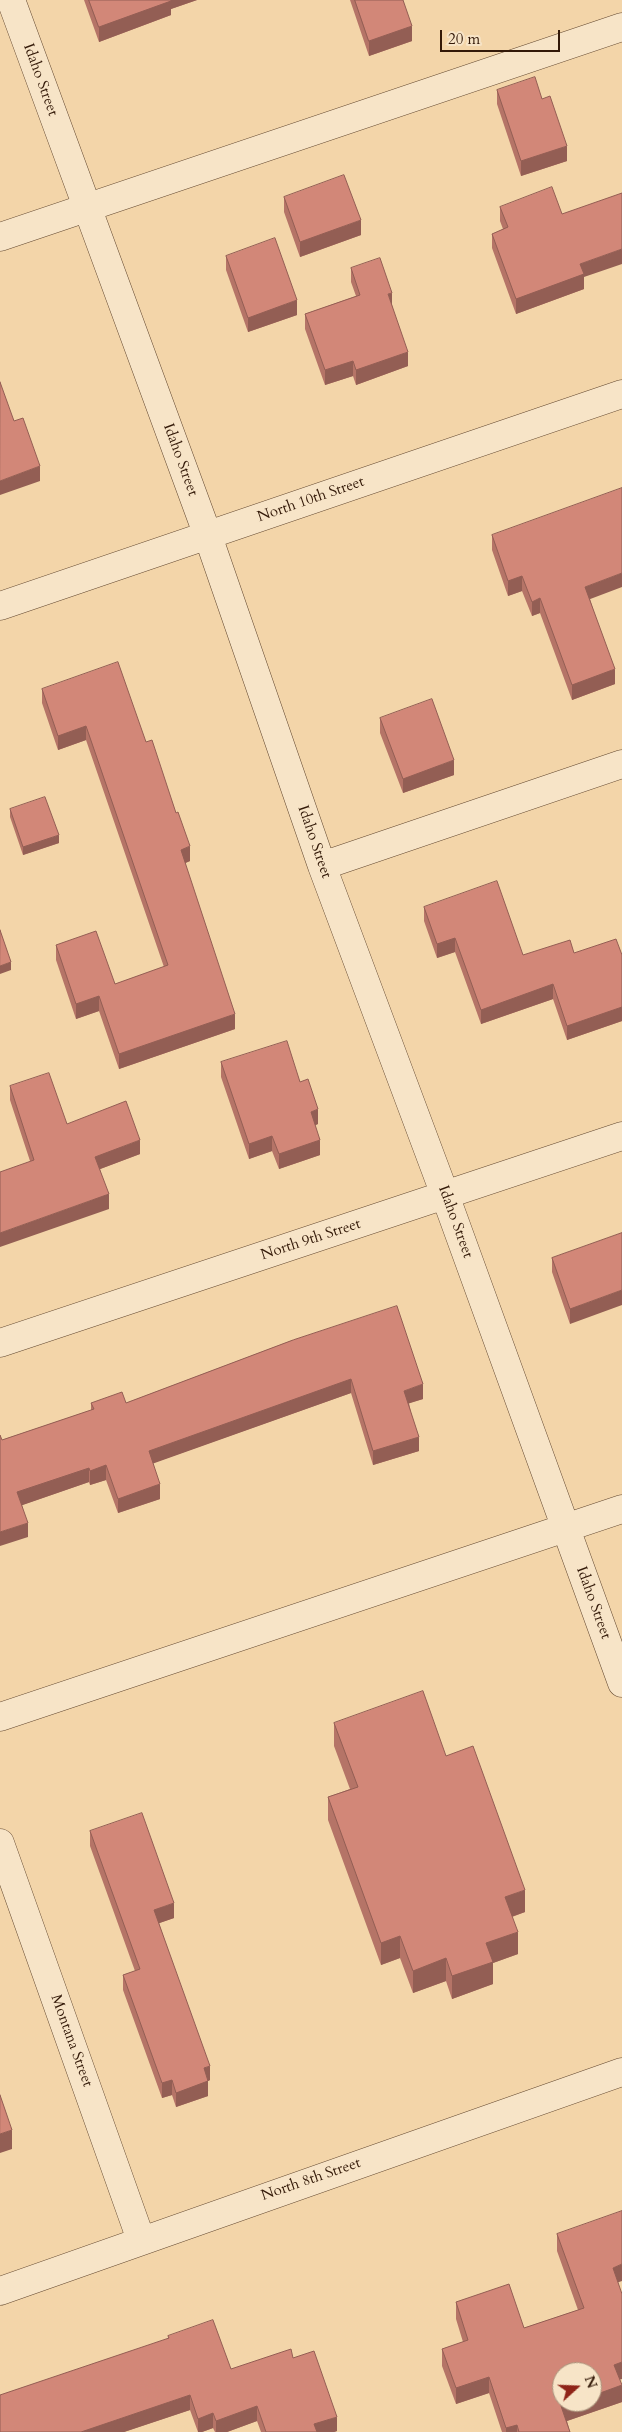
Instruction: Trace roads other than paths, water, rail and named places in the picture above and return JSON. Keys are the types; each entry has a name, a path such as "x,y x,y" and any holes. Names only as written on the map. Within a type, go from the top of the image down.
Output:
{"street":[{"name":"Idaho Street","path":"11,0 208,536 322,866 445,1195 622,1683"},
{"path":"0,236 622,27"},
{"name":"North 10th Street","path":"0,606 622,394"},
{"path":"322,866 622,764"},
{"name":"North 9th Street","path":"0,1343 622,1136"},
{"path":"0,1717 622,1509"},
{"name":"Montana Street","path":"0,1843 141,2240"},
{"name":"North 8th Street","path":"0,2291 622,2072"}]}
